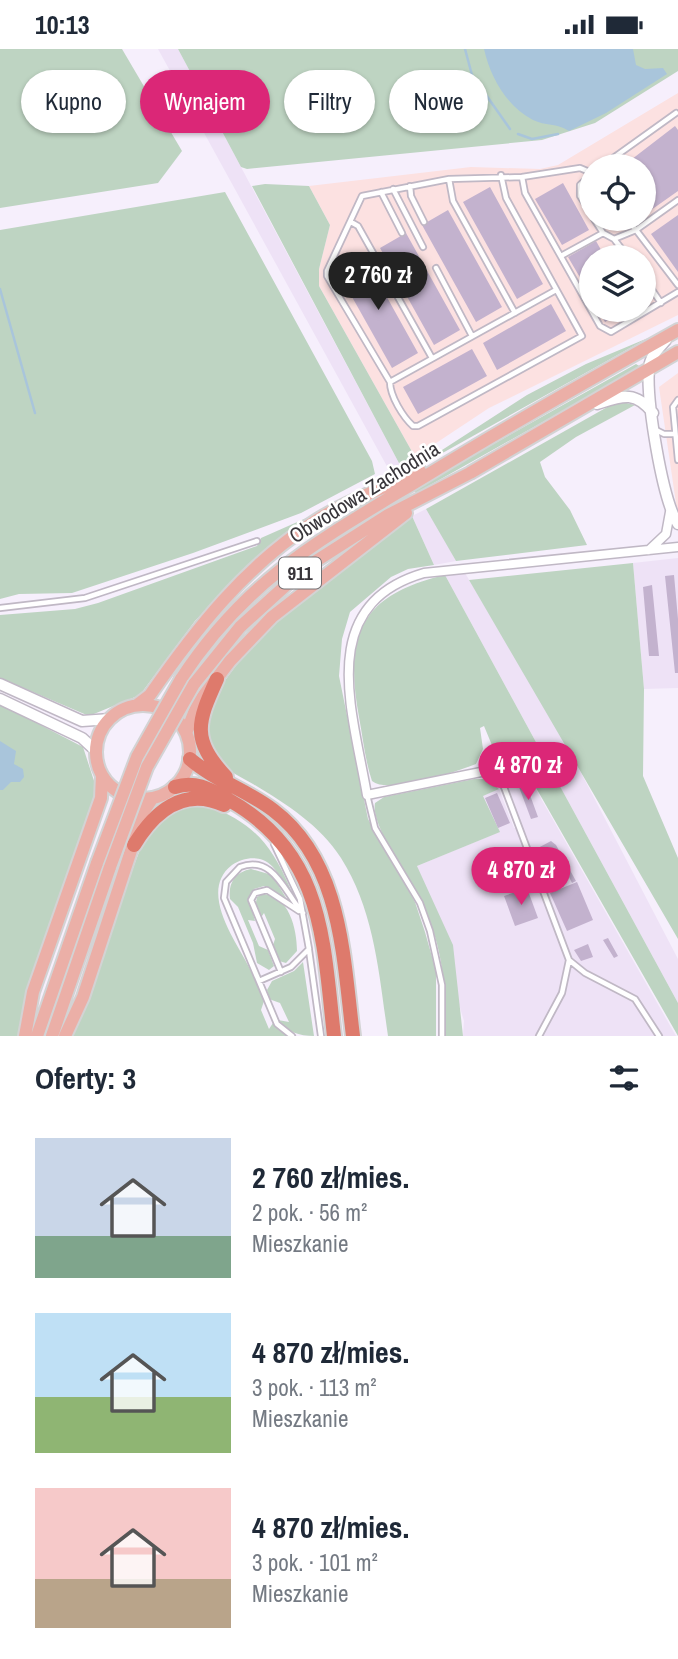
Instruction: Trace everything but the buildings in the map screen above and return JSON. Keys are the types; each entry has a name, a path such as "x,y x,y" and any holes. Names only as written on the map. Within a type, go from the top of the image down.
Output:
{"highway":[{"path":"217,679 201,713 201,741 211,762 234,786"},
{"path":"190,759 288,822 310,847 323,871 337,927 353,1036"},
{"path":"175,787 193,784 218,794 262,821 299,863 314,901 334,1036"},
{"path":"134,845 161,810 191,798 220,803 284,843"}],"main road":[{"name":"Obwodowa Zachodnia","path":"37,1036 137,757 181,679 216,630 281,568 327,533 487,437 678,331"},
{"name":"911","path":"649,368 678,352"},
{"name":"Obwodowa Zachodnia","path":"52,1036 147,767 194,684 240,627 305,568 367,528 649,368"},
{"path":"25,1036 33,992 101,798 104,785 96,751 100,733 110,719 150,695 190,638 228,596 312,523 487,437"},
{"path":"101,773 118,792 134,799 152,799 175,787 187,770 190,759 186,733 194,709 256,633 294,597 431,494"},
{"path":"137,705 166,711 186,733"},
{"path":"65,1036 83,997 144,811 152,799"}],"street":[{"path":"649,550 666,534 670,512 649,368 658,349 678,331"},
{"path":"579,409 623,394 638,398 654,414"},
{"path":"670,512 678,524"},
{"path":"486,771 367,795 348,685 347,655 355,627 384,591 405,579 424,573 678,547"},
{"path":"0,684 82,721 110,719"},
{"path":"0,699 82,738 96,751"}],"lane":[{"path":"619,154 677,114"},
{"path":"501,175 506,198 582,336 418,426 413,426 327,277 362,196 449,179 501,175 522,177 579,168"},
{"path":"522,177 525,193 604,331 611,332 678,292"},
{"path":"449,179 453,201 515,313"},
{"path":"410,186 411,196 424,222"},
{"path":"393,189 423,247"},
{"path":"381,192 402,233"},
{"path":"656,216 678,201"},
{"path":"351,222 358,226 432,358"},
{"path":"614,239 634,231"},
{"path":"637,231 678,285"},
{"path":"561,256 603,233 619,245"},
{"path":"436,268 472,336"},
{"path":"390,382 556,290"},
{"path":"656,295 662,303"},
{"path":"678,400 673,407 673,434 678,460"},
{"path":"656,429 658,432 673,434"},
{"path":"0,608 92,596 257,541"},
{"path":"486,771 496,776 504,787 569,960 585,973 635,999 659,1036"},
{"path":"367,795 375,828 414,893 430,931 442,985 443,1036"},
{"path":"267,832 282,858 303,913 321,1036"},
{"path":"292,1036 277,1024 224,898 229,876 247,864 268,867 303,913"},
{"path":"281,972 252,908 253,897 258,891 267,890 303,913"},
{"path":"259,981 281,972 309,949"},
{"path":"540,1036 562,993 569,960"},
{"path":"544,1029 548,1036"}],"shaded area":[{"path":"158,49 178,49 189,70 170,70"},
{"path":"678,93 678,315 489,408 415,457 319,286 319,269 330,225 309,186 471,167 540,169 558,165"},
{"path":"204,133 223,133 400,465 389,470"},
{"path":"678,373 678,517 659,387"},
{"path":"426,509 456,561 434,565 412,516"},
{"path":"678,558 678,688 644,689 633,563"},
{"path":"465,573 565,742 678,959 678,1003 445,575"},
{"path":"527,771 676,1036 463,1036 464,1021 417,866 499,832 482,796 499,789 514,828 522,827 506,779"}],"green space":[{"path":"0,49 122,49 140,80 140,133 171,133 182,151 158,183 0,208"},
{"path":"178,49 678,49 678,71 595,123 542,140 247,169 241,167 223,133 270,133 270,70 189,70"},
{"path":"252,186 309,186 330,225 319,269 319,286 415,457 400,465"},
{"path":"225,192 372,461 375,474 301,513 193,553 72,593 19,594 0,599 0,230"},
{"path":"648,338 405,474 527,395 586,364"},
{"path":"636,364 641,367 416,493 413,489"},
{"path":"618,401 635,405 576,437 540,462 545,477 570,510 587,545 456,561 426,509"},
{"path":"329,508 298,525 232,583 195,621 140,695 89,716 0,678 0,615 75,609 98,603 257,546 261,538"},
{"path":"412,516 434,565 408,569 391,577 350,612 342,639 339,676 368,819 415,902 436,971 436,1036 388,1036 374,944 361,900 341,858 323,835 302,816 218,762 205,729 216,696 241,660 275,623 353,557"},
{"path":"633,563 644,689 643,776 678,858 678,939 469,580"},
{"path":"445,575 678,1003 678,1036 527,772 506,779 484,726 480,728 483,749 476,764 407,784 380,785 372,781 364,749 355,688 357,641 364,623 376,607 416,583"},
{"path":"0,704 83,747 97,790 51,923 21,1036 0,1036"},
{"path":"485,779 499,789 483,796 500,832 417,866 453,945 463,1036 445,1036 443,976 434,933 423,907 380,828 375,814 375,803 384,797"},
{"path":"206,804 237,820 259,837 276,859 291,890 272,866 255,858 232,865 222,876 218,888 223,916 264,1001 261,1010 269,1029 273,1023 287,1036 70,1036 145,836 174,809"},
{"path":"251,869 272,875 288,901 264,886 254,889 249,899 255,921 248,920 259,946 268,950 274,966 269,970 257,963 253,943 238,907 230,899 230,888 234,879"},
{"path":"263,894 279,900 293,924 297,951 286,963 279,961 272,948 275,939 264,913 260,919 255,907 257,897"},
{"path":"303,962 314,1036 294,1033 285,1028 278,1020 289,1022 280,1003 269,999 267,990 272,981 294,971"}],"water":[{"path":"484,49 633,49 636,65 645,69 663,68 667,74 606,113 569,131 533,120 515,107 495,80"},
{"path":"0,741 16,751 14,764 23,769 24,777 20,782 11,782 3,790 0,790"}],"waterway":[{"path":"465,49 472,75 510,129"},
{"path":"518,134 532,139 558,134"},
{"path":"0,289 35,413"}]}
